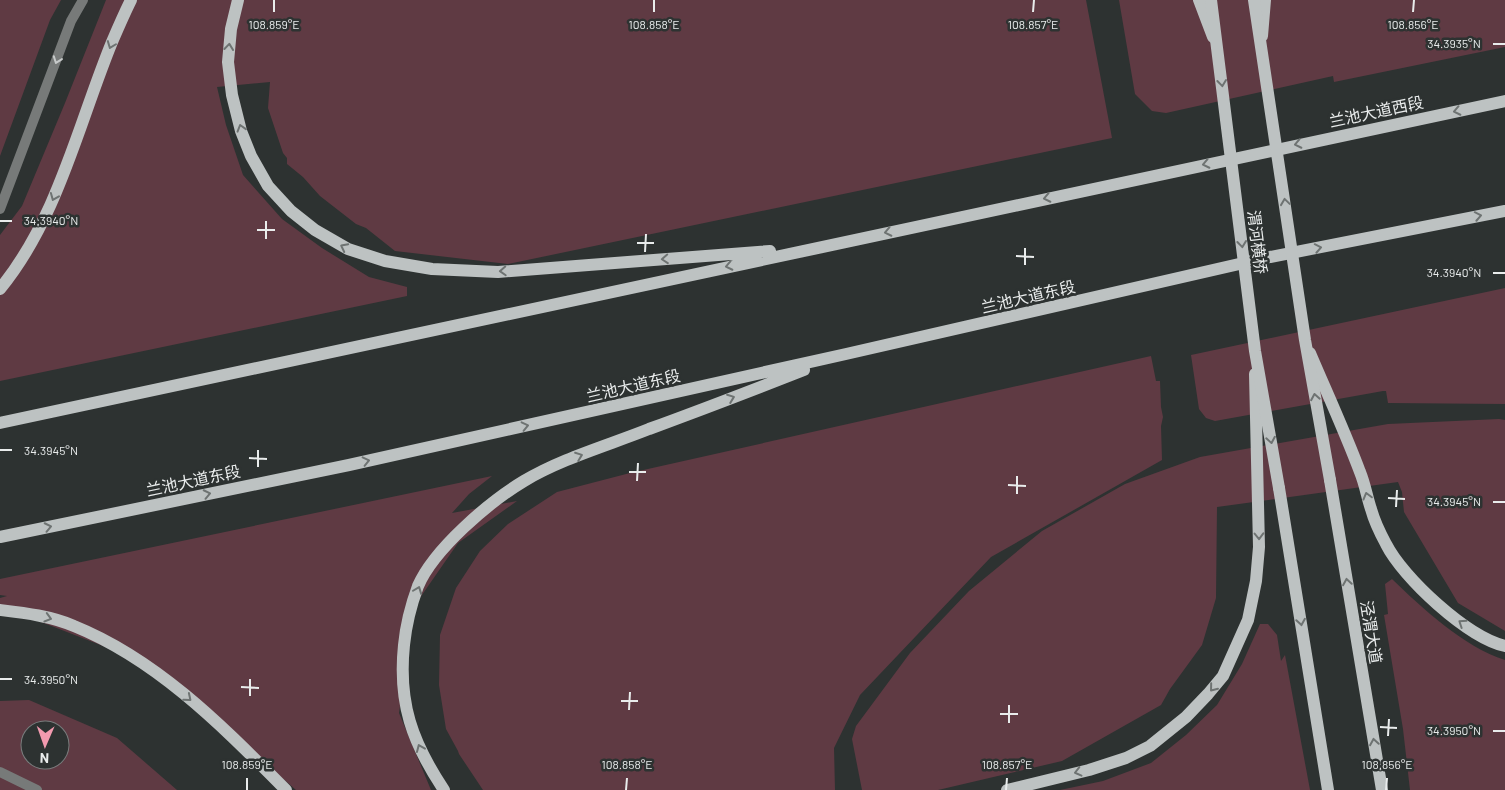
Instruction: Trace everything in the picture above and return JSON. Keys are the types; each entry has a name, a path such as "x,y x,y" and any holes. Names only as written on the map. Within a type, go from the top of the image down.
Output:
{"main road":[{"path":"0,289 30,245 50,206 69,162 112,42 130,0"},
{"path":"238,0 231,29 228,62 232,95 241,131 251,156 268,186 291,211 315,230 348,249 385,261 432,269 498,272 819,247"},
{"path":"1199,0 1218,50"},
{"name":"渭河横桥","path":"1210,0 1218,50 1255,351 1328,790"},
{"name":"渭河横桥","path":"1254,0 1305,340 1330,480"},
{"path":"1261,42 1266,0"},
{"name":"兰池大道西段","path":"819,247 1505,101"},
{"name":"兰池大道东段","path":"0,536 349,465 1270,257 1505,211"},
{"path":"0,423 819,247"},
{"path":"1305,340 1361,474 1371,510 1386,545 1400,566 1426,593 1454,617 1478,633 1505,646"},
{"path":"1007,790 1089,770 1126,758 1150,746 1186,718 1223,676 1248,620 1256,581 1259,547 1255,351"},
{"path":"444,790 427,765 414,734 405,707 402,681 406,632 419,585 436,558 454,538 487,508 524,481 555,466 846,354"},
{"name":"泾渭大道","path":"1330,480 1382,790"},
{"path":"0,610 32,614 73,626 131,656 166,679 206,713 286,790"}],"street":[{"path":"0,209 71,20 83,0"},
{"path":"0,772 37,790"}],"shaded area":[{"path":"0,0 61,0 50,20 0,156"},
{"path":"106,0 1086,0 1112,138 508,264 395,251 320,196 303,177 287,164 287,158 283,153 268,108 270,82 217,87 226,125 243,175 282,219 322,248 369,277 407,287 407,296 0,381 0,235 22,206"},
{"path":"1119,0 1505,0 1505,47 1334,82 1333,76 1166,113 1152,111 1135,94"},
{"path":"1505,288 1505,404 1388,403 1386,391 1383,391 1215,421 1206,418 1199,409 1191,355"},
{"path":"1151,356 1156,381 1160,381 1163,417 1161,426 1162,460 991,557 860,695 834,748 835,790 483,790 459,754 446,729 439,685 440,635 456,588 480,551 508,524 557,492 630,473"},
{"path":"1505,420 1505,631 1458,603 1404,512 1402,492 1398,482 1217,507 1216,598 1202,645 1170,689 1161,705 1062,761 938,790 862,790 852,739 856,726 910,653 969,591 1042,531 1125,484 1200,457 1388,424"},
{"path":"492,476 469,494 452,513 517,501 458,543 415,605 399,713 431,790 296,790 152,665 0,606 0,598 7,596 0,595 0,579"},
{"path":"1392,579 1444,626 1474,646 1505,660 1505,790 1410,790 1403,729 1384,615 1388,614 1385,584"},
{"path":"1260,624 1268,624 1277,635 1281,661 1285,655 1310,790 1060,790 1103,781 1151,763 1186,735 1217,705 1242,664"},
{"path":"29,700 117,738 177,790 0,790 0,701"}]}
